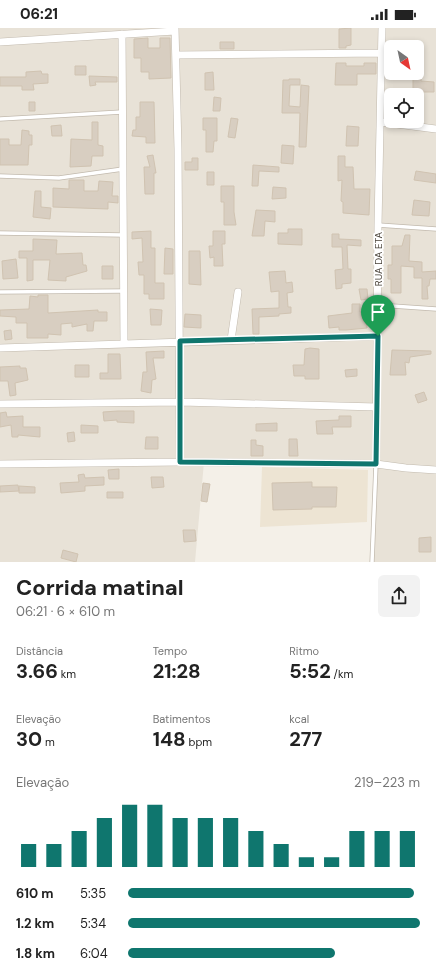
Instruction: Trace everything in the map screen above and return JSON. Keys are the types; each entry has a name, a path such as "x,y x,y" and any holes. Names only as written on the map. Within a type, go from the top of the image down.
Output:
{"street":[{"name":"RUA DA ETA","path":"376,464 378,225 382,28"},
{"path":"0,42 175,29 181,402 180,462"},
{"path":"122,34 124,344"},
{"path":"176,55 382,53"},
{"path":"381,122 436,129"},
{"path":"230,340 238,292"},
{"path":"0,348 180,341 378,336"},
{"path":"0,404 181,402 377,407"},
{"path":"0,464 180,462 376,464 436,470"}],"lane":[{"path":"0,119 122,112"},
{"path":"0,176 59,178 123,169"},
{"path":"378,225 436,229"},
{"path":"0,233 124,235"},
{"path":"0,292 124,291"},
{"path":"378,305 436,309"},
{"name":"RUA DA ETA","path":"372,562 376,464"}],"shaded area":[{"path":"0,28 436,28 436,562 372,562 376,464 204,462 195,562 0,562"},
{"path":"262,467 368,470 367,522 260,527"}],"building":[{"path":"351,28 351,45 346,46 346,48 339,48 339,29"},
{"path":"148,38 148,48 160,48 160,38 170,38 171,78 149,79 149,72 141,72 141,58 134,58 134,39"},
{"path":"220,42 234,42 234,49 220,49"},
{"path":"336,63 346,63 346,66 364,66 364,63 376,63 376,74 357,74 357,85 335,85"},
{"path":"75,66 86,66 86,75 75,75"},
{"path":"41,71 42,74 48,74 48,83 33,84 34,90 22,90 22,86 0,86 0,77 26,77 26,72"},
{"path":"213,72 214,90 205,90 205,73"},
{"path":"89,76 117,77 117,82 95,82 96,85 90,86"},
{"path":"300,79 300,85 290,85 289,106 300,107 301,85 309,86 306,147 299,147 300,113 282,113 283,80"},
{"path":"413,80 434,82 434,92 424,92 424,88 413,88"},
{"path":"214,97 221,98 220,111 213,111"},
{"path":"29,102 35,102 35,111 29,111"},
{"path":"140,102 154,102 155,143 146,143 146,137 132,136 133,130 136,130 136,117 140,117"},
{"path":"203,118 217,118 217,141 214,141 213,152 206,152 206,130 203,130"},
{"path":"231,118 238,119 235,138 228,137"},
{"path":"92,122 98,122 98,145 103,146 103,156 92,156 91,166 70,167 71,139 92,140"},
{"path":"61,125 62,136 52,136 51,126"},
{"path":"347,126 359,127 358,146 346,146"},
{"path":"22,130 29,131 29,135 32,135 32,145 29,145 28,165 0,165 0,139 9,139 9,145 21,145"},
{"path":"282,145 294,146 293,164 281,163"},
{"path":"153,155 156,173 154,173 154,194 145,194 144,167 150,167 147,156"},
{"path":"338,156 345,156 345,167 353,167 354,189 370,189 369,215 343,213 343,202 341,201 342,180 338,181"},
{"path":"192,158 198,158 198,170 185,170 185,162 192,162"},
{"path":"253,165 279,167 279,172 259,171 258,186 252,186"},
{"path":"416,171 436,174 436,183 414,180"},
{"path":"207,172 214,172 214,185 207,185"},
{"path":"69,180 84,180 84,191 98,191 99,181 113,182 112,196 118,196 118,203 108,202 108,209 53,207 53,188 69,189"},
{"path":"221,186 234,186 234,212 236,225 224,225 224,202 221,202"},
{"path":"273,187 286,188 286,198 272,199"},
{"path":"35,191 41,191 41,207 51,208 50,219 33,217"},
{"path":"414,200 430,202 429,216 412,215"},
{"path":"256,210 275,211 275,222 265,221 264,236 252,236"},
{"path":"288,229 302,229 302,245 278,244 278,233 288,233"},
{"path":"151,231 151,248 155,248 155,283 164,283 164,299 149,299 149,294 144,294 144,275 139,275 138,262 143,262 142,238 132,239 132,232"},
{"path":"213,231 225,231 225,244 222,244 223,266 214,266 214,257 210,258 209,246 213,246"},
{"path":"332,234 339,234 339,239 361,240 361,246 347,245 348,269 351,269 351,283 342,284 342,288 336,289 335,270 343,269 342,247 332,247"},
{"path":"405,235 410,235 409,261 422,262 422,272 436,271 436,279 430,279 429,286 427,286 428,299 422,299 422,278 414,278 414,267 401,266 401,293 391,293 391,279 388,279 388,265 392,265 392,246 402,246"},
{"path":"33,239 57,240 56,254 82,253 83,265 86,265 87,271 66,277 66,281 48,280 50,260 33,260 33,280 27,281 27,258 19,258 19,251 33,251"},
{"path":"165,248 173,249 173,274 164,274"},
{"path":"189,251 200,251 201,285 189,284"},
{"path":"16,259 18,278 3,279 2,261"},
{"path":"102,266 113,266 113,279 102,279"},
{"path":"285,271 286,283 292,282 293,292 287,293 288,307 291,307 291,313 279,314 279,316 259,317 259,334 253,334 252,309 279,308 279,291 271,292 269,272"},
{"path":"359,289 367,289 368,299 361,300"},
{"path":"38,295 48,295 48,313 98,310 98,312 107,312 107,321 94,321 93,331 87,331 87,324 72,327 72,323 61,324 61,335 48,334 48,338 27,338 27,323 16,323 16,317 0,316 0,310 29,309 30,296 38,297"},
{"path":"352,304 360,304 360,312 366,312 367,328 339,330 339,327 329,328 328,316 352,313"},
{"path":"150,309 162,310 161,325 151,325"},
{"path":"185,314 201,315 201,328 184,327"},
{"path":"11,330 12,339 5,340 4,331"},
{"path":"305,349 319,349 319,379 305,379 305,376 294,376 293,365 304,365"},
{"path":"392,350 431,351 431,354 410,357 409,363 405,362 406,375 390,375"},
{"path":"164,351 164,358 153,358 156,379 152,380 151,393 141,391 143,372 147,372 146,352"},
{"path":"108,354 120,354 121,379 100,379 100,373 108,373"},
{"path":"75,365 89,365 89,377 75,377"},
{"path":"20,366 20,368 26,368 28,380 15,383 16,395 10,396 8,381 0,381 0,367"},
{"path":"357,369 357,376 346,377 345,370"},
{"path":"424,392 427,400 418,403 415,395"},
{"path":"134,411 134,423 117,422 117,420 104,421 103,412"},
{"path":"6,412 7,417 23,416 23,427 40,427 40,437 18,435 18,437 12,437 11,425 0,427 0,413"},
{"path":"339,416 351,416 351,427 332,427 333,434 317,434 316,421 339,420"},
{"path":"277,423 277,431 256,431 256,424"},
{"path":"81,425 98,426 98,433 81,433"},
{"path":"74,432 75,441 68,442 67,433"},
{"path":"146,437 158,437 158,449 145,449"},
{"path":"289,439 297,439 298,456 289,456"},
{"path":"251,440 256,440 256,445 263,446 263,456 251,456"},
{"path":"119,469 119,479 109,479 108,470"},
{"path":"84,474 85,478 104,477 104,485 85,486 85,491 61,493 60,483 79,482 78,475"},
{"path":"151,477 163,477 164,487 152,488"},
{"path":"312,482 312,487 337,487 336,507 273,510 272,483"},
{"path":"203,483 210,484 207,502 201,501"},
{"path":"18,485 19,491 0,492 0,486"},
{"path":"19,486 35,487 35,493 19,493"},
{"path":"107,492 123,492 123,498 107,498"},
{"path":"183,530 195,530 196,541 184,542"},
{"path":"431,537 431,552 419,552 419,538"},
{"path":"63,550 78,554 76,562 61,558"}],"route":[{"path":"378,336 376,464 180,462 180,341 378,336"}]}
